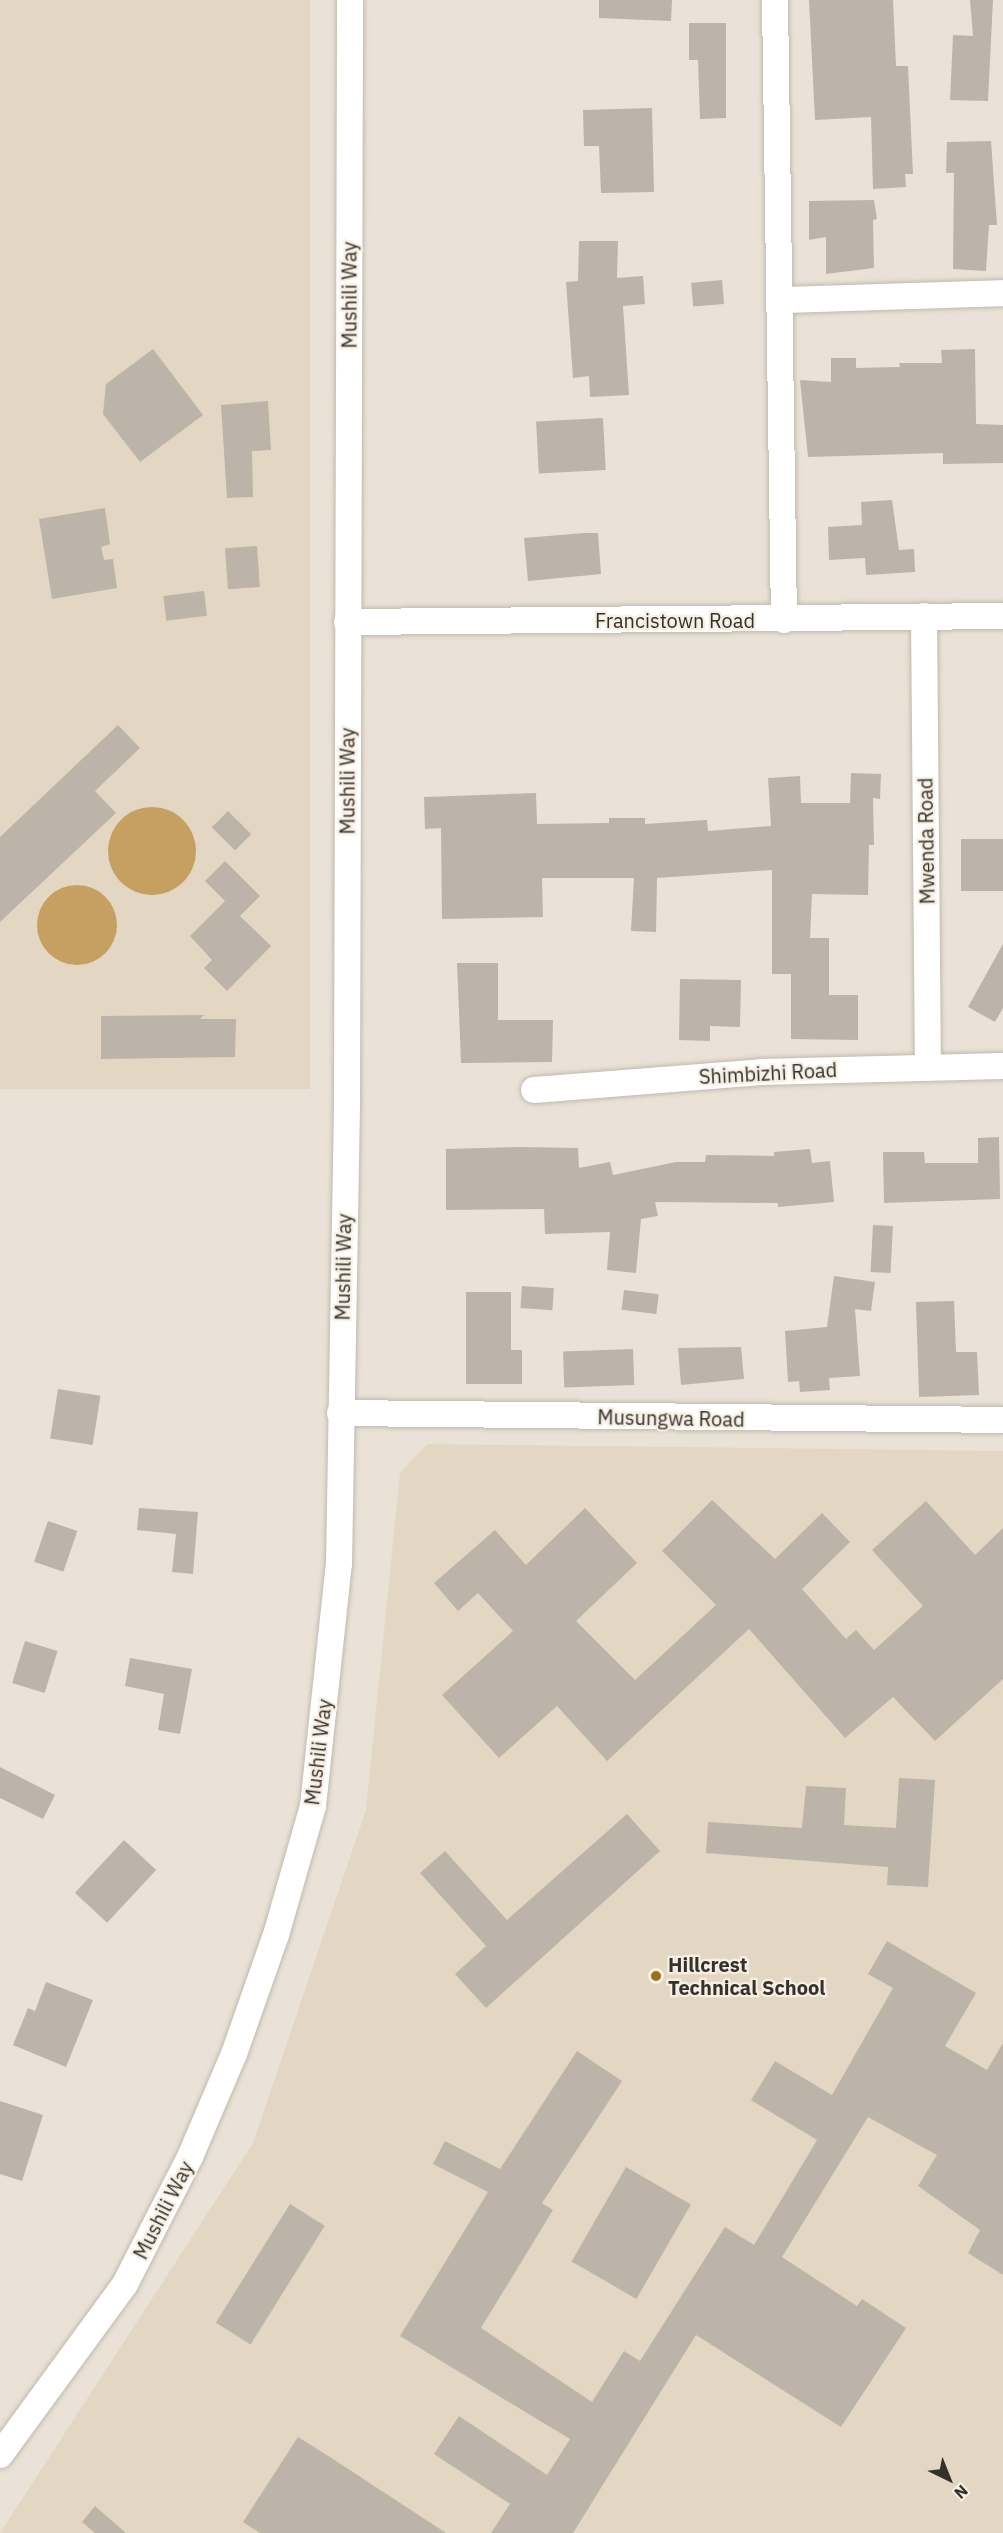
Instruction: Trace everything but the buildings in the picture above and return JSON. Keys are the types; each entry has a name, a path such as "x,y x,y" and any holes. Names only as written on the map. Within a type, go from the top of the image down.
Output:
{"street":[{"name":"Mushili Way","path":"0,2455 125,2284 190,2157 234,2054 276,1935 313,1806 339,1564 346,1100 350,0"},
{"path":"775,0 782,300 784,620"},
{"path":"782,300 1003,293"},
{"name":"Mwenda Road","path":"924,616 928,1065"},
{"name":"Francistown Road","path":"347,622 784,620 1003,616"},
{"name":"Shimbizhi Road","path":"534,1090 761,1071 928,1065 1003,1066"},
{"name":"Musungwa Road","path":"340,1413 1003,1420"}],"shaded area":[{"path":"0,0 310,0 310,1089 0,1089"},
{"path":"143,807 161,807 177,814 189,826 196,842 196,860 189,876 177,888 161,895 143,895 127,888 115,876 108,860 108,842 115,826 127,814"},
{"path":"69,885 85,885 106,896 117,917 117,933 106,954 85,965 69,965 55,959 43,947 37,933 37,917 43,903 55,891"},
{"name":"Hillcrest Technical School","path":"427,1444 1003,1451 1003,2533 0,2533 253,2143 366,1810 400,1473"}],"place":[{"name":"Hillcrest Technical School","path":"656,1976"}]}
